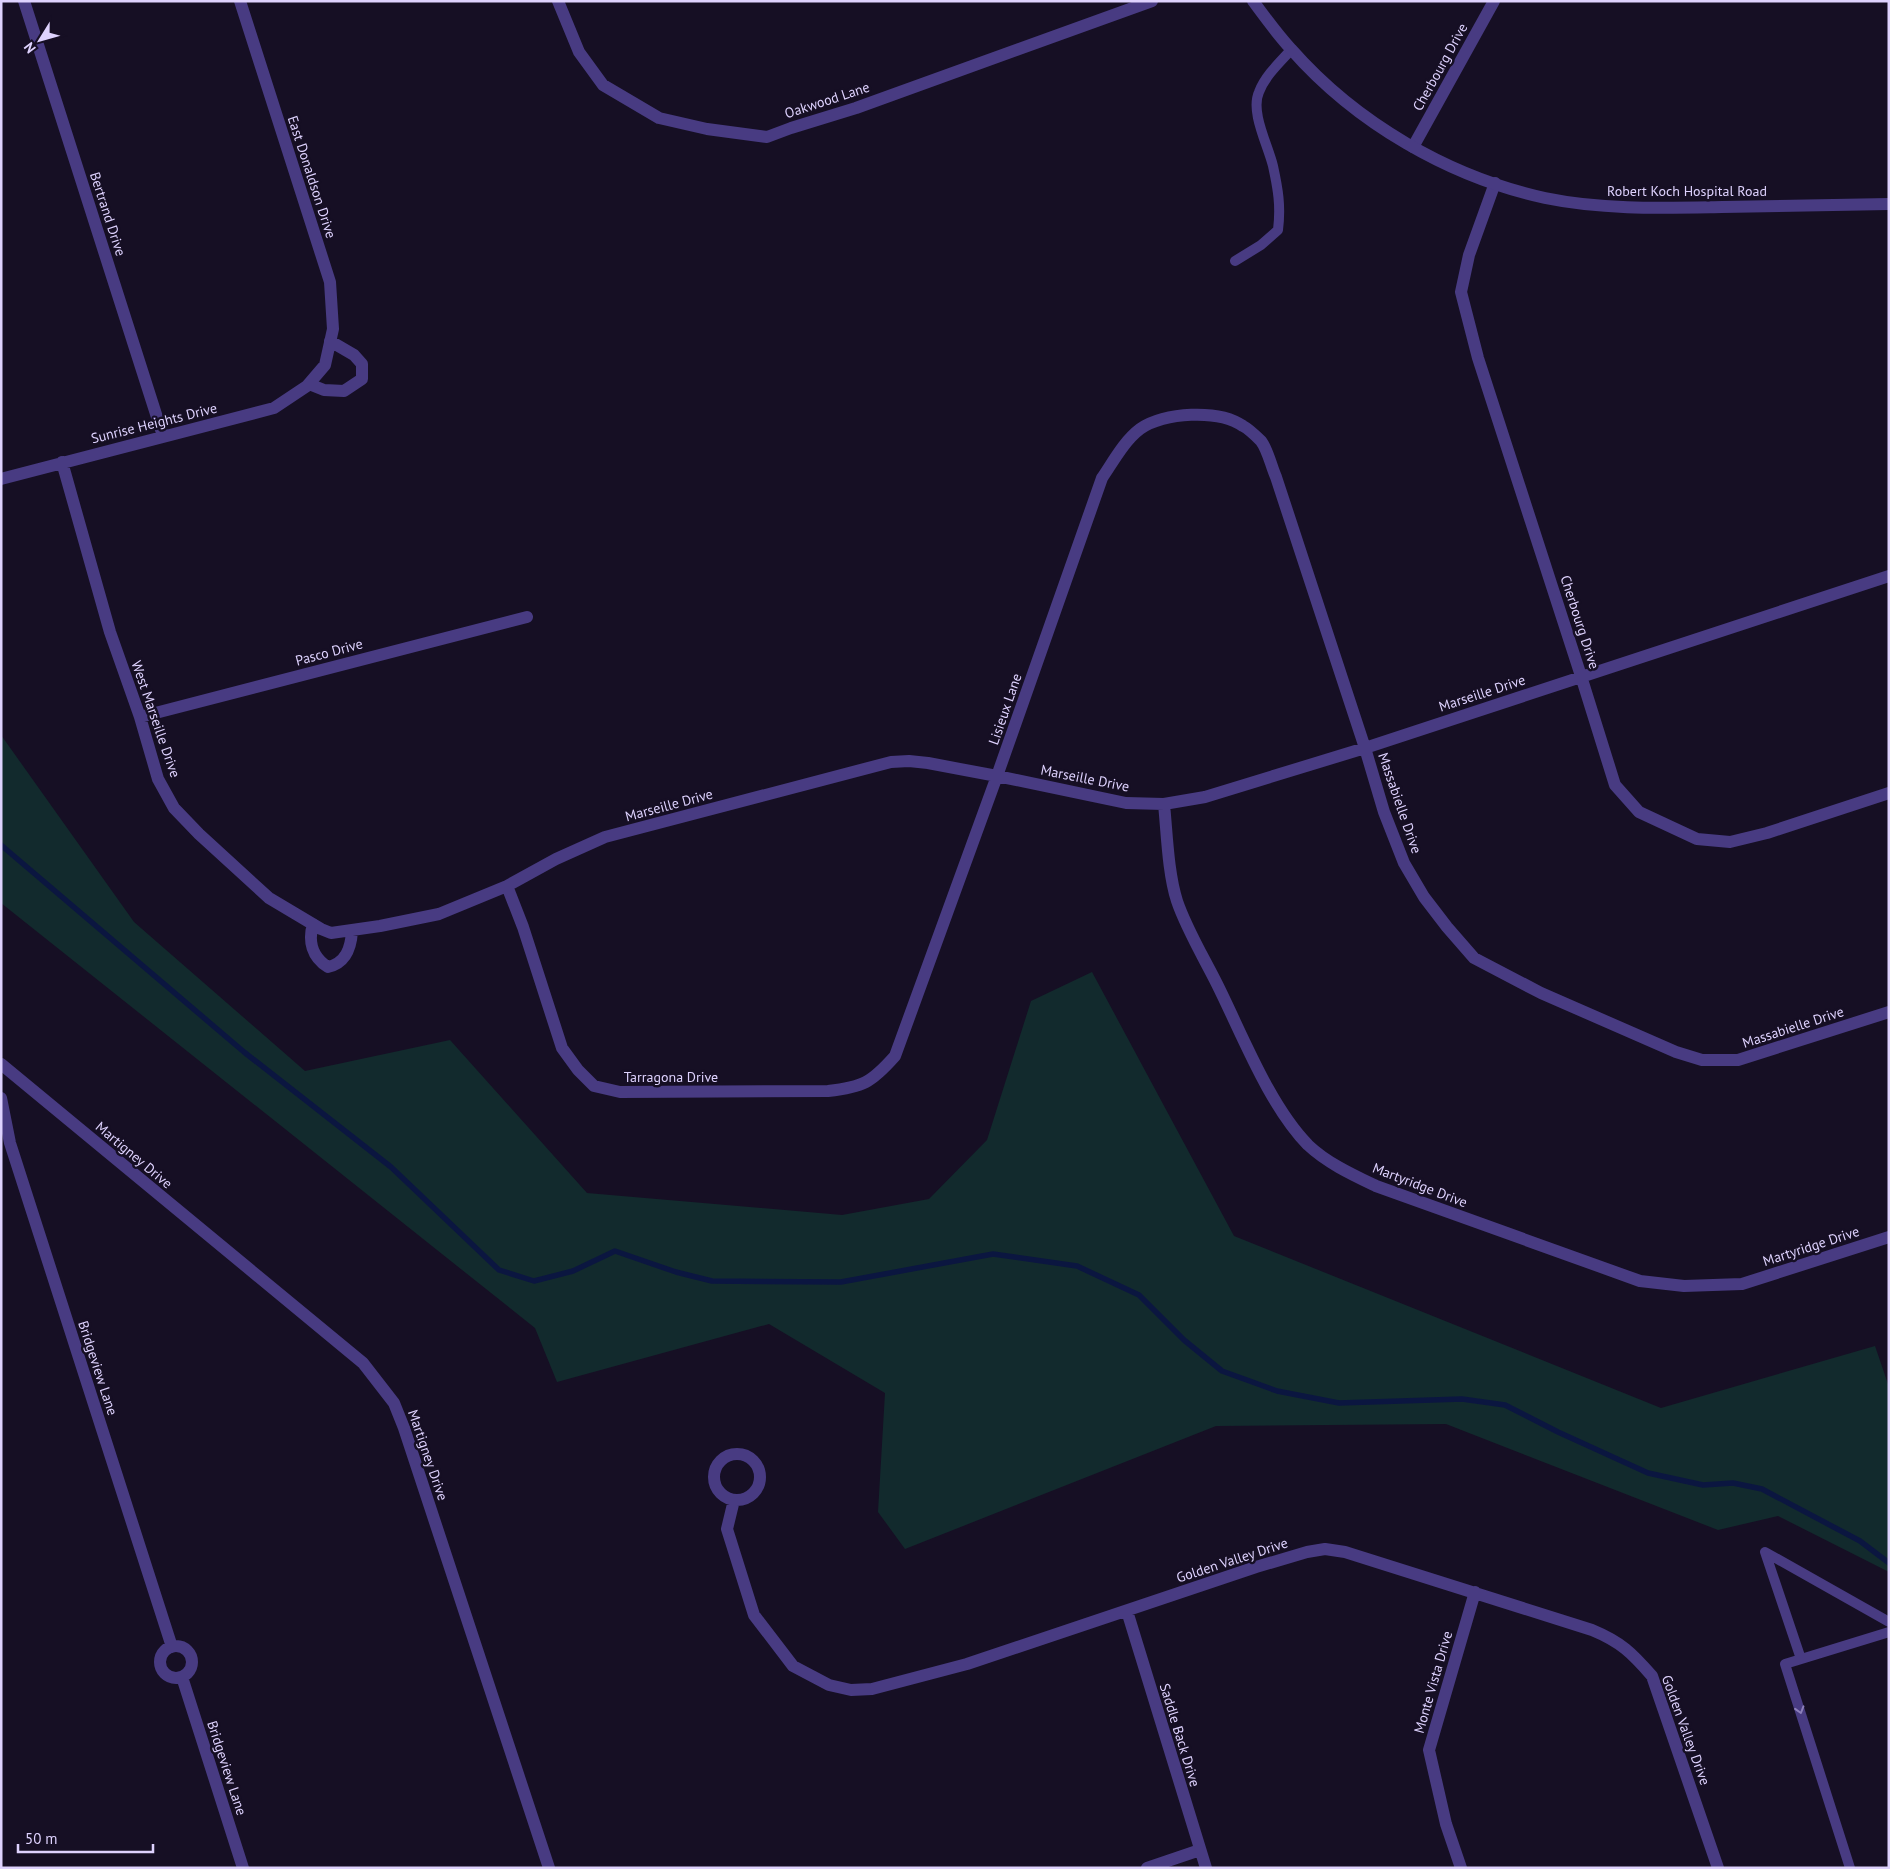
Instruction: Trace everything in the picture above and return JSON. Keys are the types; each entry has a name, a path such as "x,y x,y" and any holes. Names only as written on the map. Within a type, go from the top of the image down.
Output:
{"street":[{"name":"Bertrand Drive","path":"24,1 163,436"},
{"name":"East Donaldson Drive","path":"240,1 330,282 333,329 325,365"},
{"name":"Oakwood Lane","path":"558,1 579,52 603,85 659,118 707,129 767,137 856,108 1152,1"},
{"name":"Robert Koch Hospital Road","path":"1253,1 1291,50 1332,90 1357,110 1413,147 1444,163 1495,183 1546,198 1622,207 1889,204"},
{"name":"Cherbourg Drive","path":"1413,147 1494,1"},
{"name":"Cherbourg Drive","path":"1495,183 1469,255 1461,292 1478,358 1615,785 1639,812 1696,839 1730,842 1889,793"},
{"path":"309,384 324,390 344,391 362,379 362,364 354,355 330,341"},
{"name":"Sunrise Heights Drive","path":"1,479 274,408 309,384 325,365"},
{"name":"Lisieux Lane","path":"877,1076 895,1056 997,776 1102,478 1122,448 1139,429 1161,419 1190,414 1216,416"},
{"name":"Massabielle Drive","path":"1216,416 1243,425 1262,443 1276,477 1365,748 1384,812 1401,854 1424,897 1474,958 1541,993 1676,1052 1702,1060 1738,1060 1889,1012"},
{"name":"West Marseille Drive","path":"62,462 110,632 140,717 158,779 174,808 199,834 269,898 331,933"},
{"name":"Marseille Drive","path":"331,933 352,931 439,914 507,886 556,859 605,837 891,762 928,763 1126,803 1164,804 1205,797 1365,748 1889,576"},
{"name":"Pasco Drive","path":"140,717 527,616"},
{"name":"Martyridge Drive","path":"1164,804 1168,854 1177,901 1192,933 1267,1085 1287,1120 1309,1146 1335,1165 1376,1186 1640,1281 1666,1285 1706,1287 1742,1284 1889,1237"},
{"name":"Tarragona Drive","path":"507,886 523,927 562,1048 578,1070 594,1086 620,1092 828,1091 854,1088 877,1076"},
{"path":"314,924 310,934 314,953 319,961 328,967 336,965 344,959 352,944 352,931"},
{"name":"Martigney Drive","path":"1,1064 362,1363 394,1403 404,1428 549,1868"},
{"name":"Bridgeview Lane","path":"1,1098 10,1143 172,1647"},
{"name":"Golden Valley Drive","path":"734,1500 727,1530 754,1615 793,1666 829,1685 851,1690 872,1688 929,1675 1256,1567 1307,1552 1325,1549 1345,1552 1592,1630 1612,1638 1630,1651 1652,1676 1718,1868"},
{"name":"Monte Vista Drive","path":"1461,1868 1446,1824 1429,1750 1475,1592"},
{"name":"Saddle Back Drive","path":"1126,1610 1206,1868"},
{"path":"172,1647 182,1647 190,1654 192,1659 191,1669 182,1677 173,1678 168,1676 160,1663 163,1652 172,1647"},
{"name":"Bridgeview Lane","path":"182,1677 243,1868"},
{"path":"1147,1868 1200,1850"}],"lane":[{"path":"1235,261 1261,245 1278,230 1281,210 1273,164 1261,128 1256,105 1258,92 1270,74 1291,50"},
{"path":"1801,1659 1765,1552 1889,1622"},
{"path":"1850,1868 1785,1664 1889,1632"}],"green space":[{"path":"1,735 134,922 305,1071 450,1040 587,1193 842,1215 929,1199 987,1140 1031,1001 1092,972 1234,1236 1661,1408 1875,1346 1889,1387 1889,1572 1778,1516 1718,1530 1446,1424 1216,1426 905,1549 878,1512 885,1393 769,1324 557,1382 535,1328 1,903"}],"waterway":[{"path":"1,845 244,1052 391,1167 499,1270 534,1281 573,1271 615,1251 676,1272 712,1281 841,1282 993,1254 1077,1266 1139,1295 1184,1340 1222,1371 1277,1391 1339,1403 1462,1399 1505,1405 1558,1432 1648,1473 1703,1485 1733,1483 1762,1489 1860,1541 1889,1563"}]}
